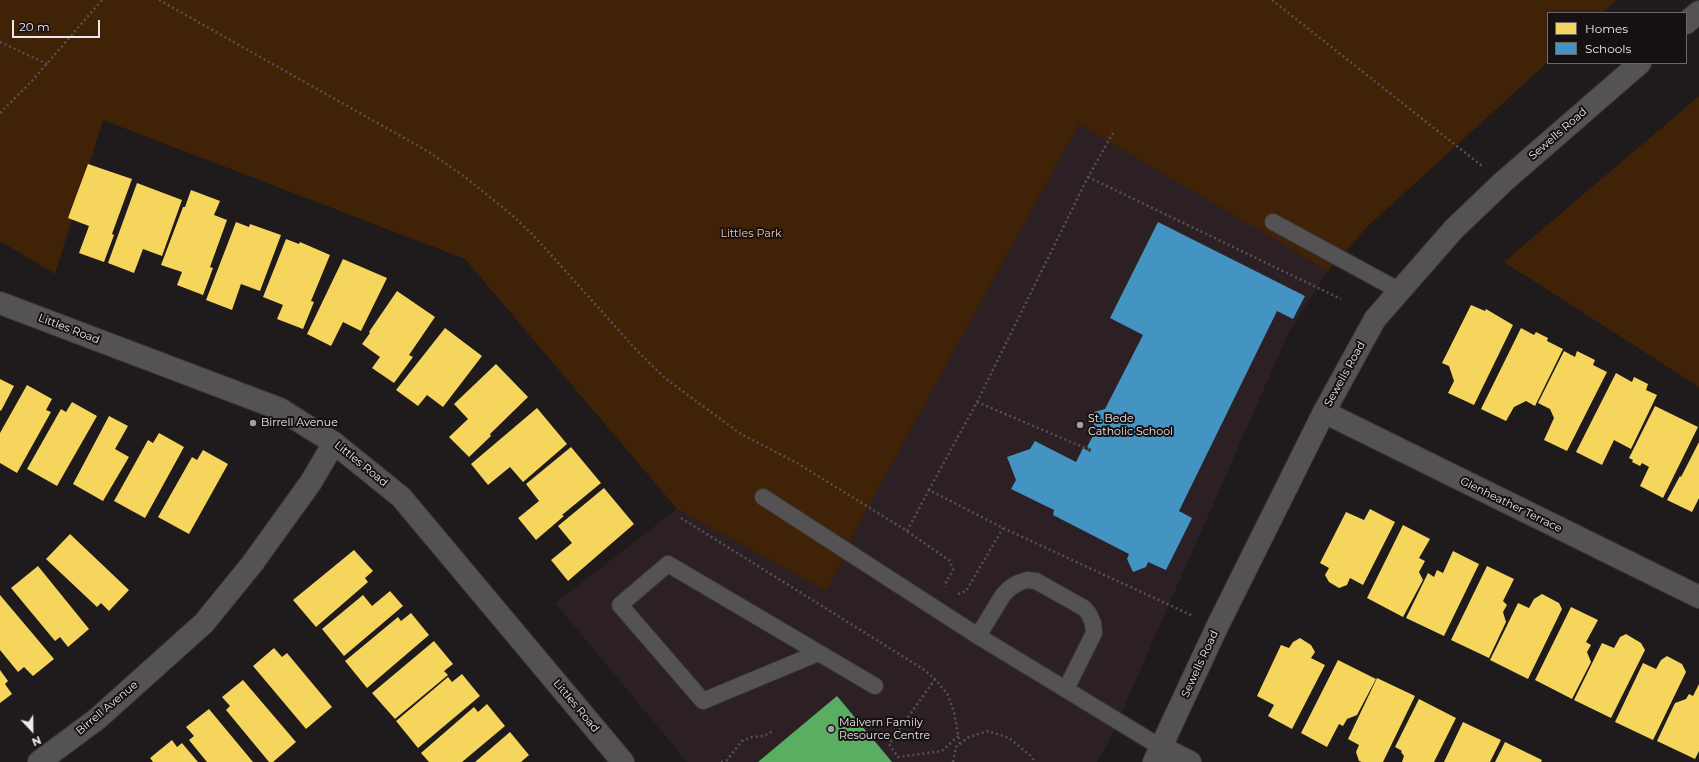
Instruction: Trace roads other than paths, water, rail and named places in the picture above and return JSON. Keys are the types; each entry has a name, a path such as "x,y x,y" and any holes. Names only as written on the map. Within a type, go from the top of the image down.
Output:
{"street":[{"path":"1687,23 1699,12"},
{"name":"Sewells Road","path":"1158,755 1217,627 1324,412 1375,319 1454,229 1503,182 1639,64"},
{"name":"Littles Road","path":"0,303 280,409 334,443 401,497 623,762"},
{"name":"Glenheather Terrace","path":"1324,412 1699,597"},
{"name":"Birrell Avenue","path":"39,762 97,719 204,623 252,564 311,482 334,443"},
{"path":"1158,755 1190,762"}],"lane":[{"path":"1273,222 1400,290"},
{"path":"763,497 978,636 1066,689 1158,755"},
{"path":"818,653 703,701 620,605 668,564 875,686"},
{"path":"978,636 1010,588 1027,580 1036,581 1084,608 1089,614 1093,623 1094,633 1066,689"}],"place":[{"name":"Birrell Avenue","path":"253,423"},
{"name":"St. Bede Catholic School","path":"1080,425"},
{"name":"Malvern Family Resource Centre","path":"831,729"}],"park label":[{"name":"Littles Park","path":"751,234"}]}
